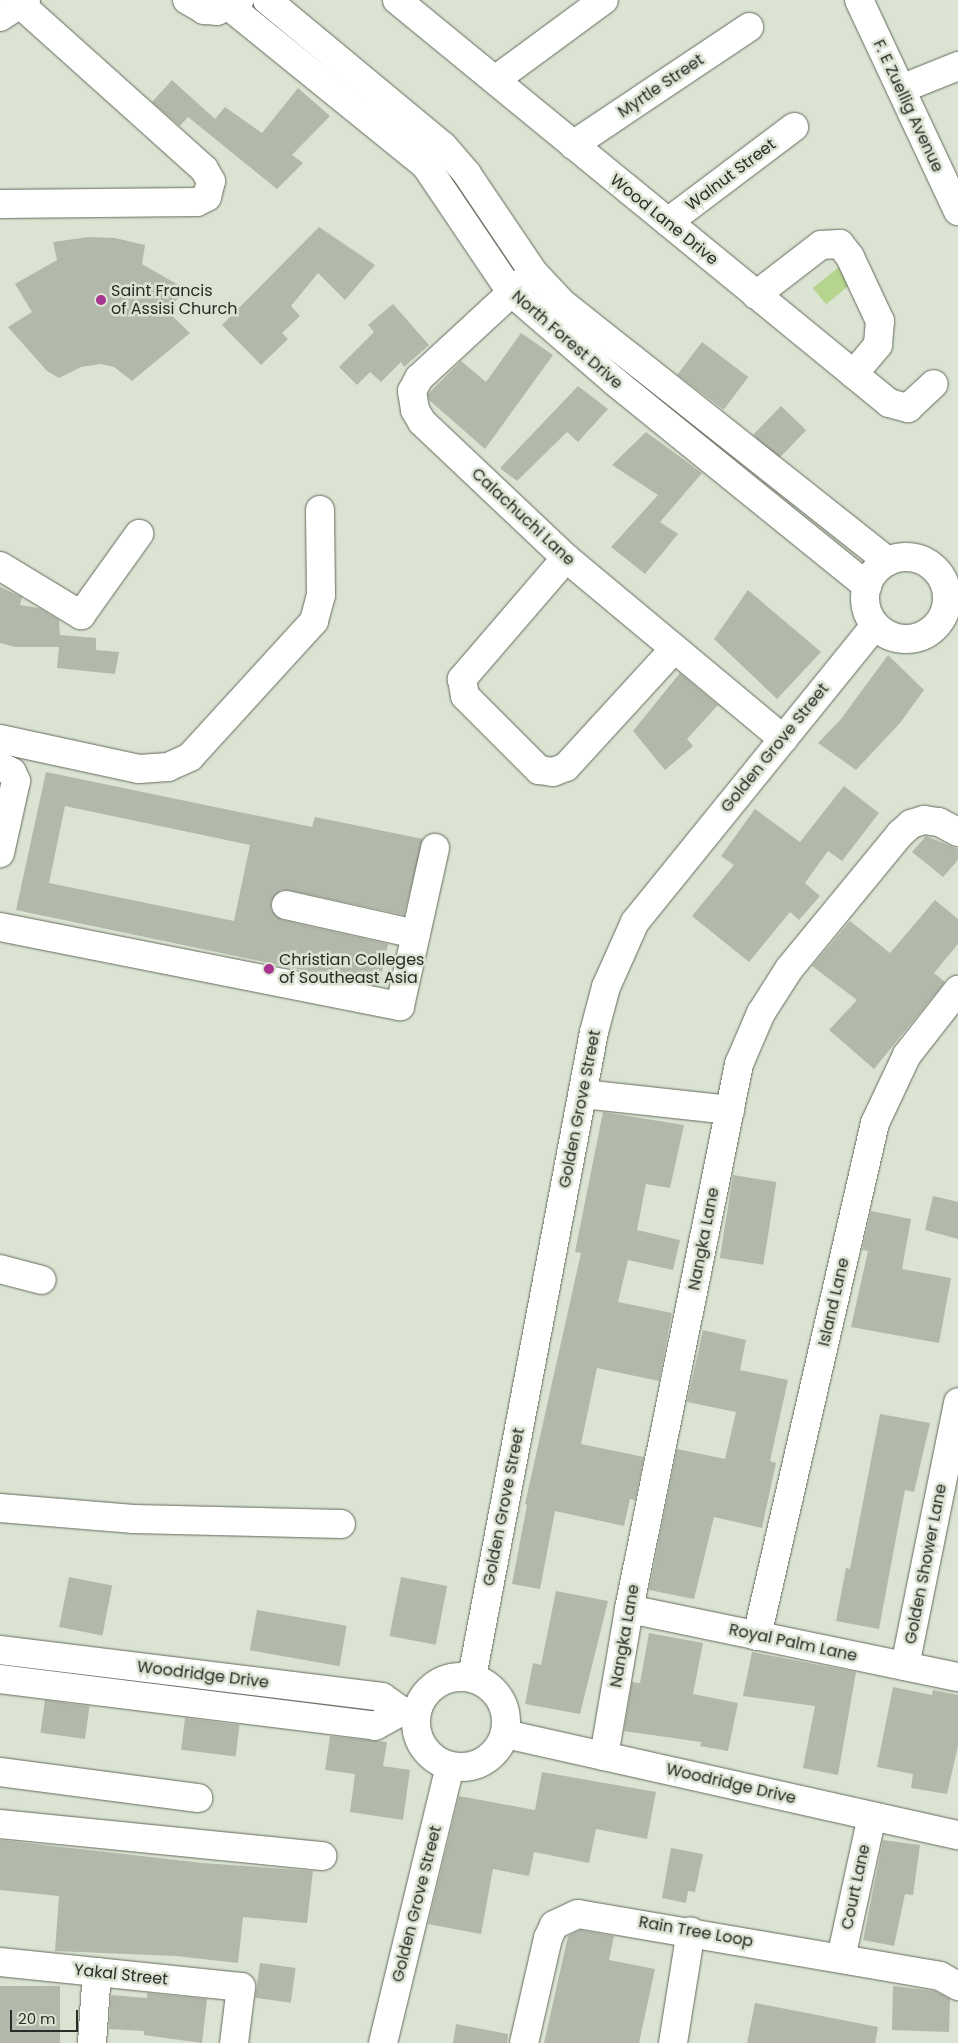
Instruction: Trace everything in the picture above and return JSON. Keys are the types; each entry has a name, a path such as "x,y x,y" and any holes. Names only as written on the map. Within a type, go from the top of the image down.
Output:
{"street":[{"path":"187,0 204,10 235,4"},
{"name":"North Forest Drive","path":"267,0 443,146 467,174 533,272 562,303 888,562"},
{"name":"Wood Lane Drive","path":"397,0 889,404 902,409 914,405 934,384"},
{"path":"494,80 604,0"},
{"name":"F. E Zuellig Avenue","path":"859,0 901,89 951,180 958,212"},
{"name":"North Forest Drive","path":"235,4 295,60 426,166 511,292 614,382 867,586"},
{"path":"0,204 197,202 207,197 211,181 204,170 16,5"},
{"name":"Myrtle Street","path":"573,144 750,27"},
{"path":"295,60 313,38"},
{"path":"901,89 958,66"},
{"name":"Walnut Street","path":"668,222 794,127"},
{"path":"756,295 820,245 840,244 850,257 880,321 878,345 854,374"},
{"name":"Calachuchi Lane","path":"533,272 419,378 412,391 412,402 422,422 566,558 783,739"},
{"path":"0,739 139,769 168,768 190,757 314,621 321,595 320,510"},
{"path":"0,566 81,615 139,534"},
{"path":"566,558 462,679 465,696 539,770 553,772 566,767 674,649"},
{"path":"914,558 937,571 947,595 949,628 909,639 890,636 875,626 867,611 867,586 872,576 888,562 914,558"},
{"name":"Golden Grove Street","path":"472,1677 583,1094 606,986 635,922 875,626"},
{"path":"0,766 12,772 16,781 0,853"},
{"name":"Nangka Lane","path":"604,1756 629,1609 739,1064 761,1013 788,969 911,824 924,820 938,822 958,832"},
{"path":"0,927 400,1006 435,848"},
{"path":"286,905 416,934"},
{"name":"Island Lane","path":"757,1636 875,1122 907,1055 958,990"},
{"path":"583,1094 730,1110"},
{"path":"0,1269 42,1280"},
{"name":"Golden Shower Lane","path":"905,1666 958,1402"},
{"path":"0,1508 134,1519 341,1524"},
{"name":"Royal Palm Lane","path":"629,1609 958,1677"},
{"name":"Woodridge Drive","path":"0,1650 382,1697 409,1712"},
{"path":"472,1677 493,1689 500,1698 507,1722 505,1734 496,1751 480,1763 450,1766 435,1758 422,1746 409,1712 425,1693 441,1680 472,1677"},
{"name":"Woodridge Drive","path":"0,1680 375,1726 409,1712"},
{"name":"Woodridge Drive","path":"505,1734 958,1835"},
{"name":"Golden Grove Street","path":"383,2043 450,1766"},
{"path":"0,1772 198,1798"},
{"name":"Court Lane","path":"841,1958 872,1816"},
{"path":"0,1824 322,1856"},
{"name":"Rain Tree Loop","path":"524,2043 548,1938 554,1925 566,1916 595,1914 691,1931 940,1976 958,1986"},
{"path":"673,2043 691,1931"},
{"name":"Yakal Street","path":"0,1962 241,1987 234,2043"},
{"path":"92,2043 97,1972"}],"green space":[{"path":"840,266 853,282 826,304 813,288"}],"building":[{"path":"172,80 215,119 225,107 262,133 298,88 330,116 292,155 303,163 277,189 188,117 180,126 152,102"},
{"path":"319,227 375,265 345,300 318,273 291,306 300,316 282,333 288,339 261,365 222,325"},
{"name":"Saint Francis of Assisi Church","path":"89,237 115,238 145,245 142,264 187,290 166,310 190,333 132,381 114,367 101,364 81,367 59,378 47,371 8,327 32,312 15,284 57,260 53,242"},
{"path":"393,304 429,345 404,367 401,362 381,382 370,372 357,385 339,367 374,332 368,325"},
{"path":"521,333 553,355 485,449 429,400 428,394 461,361 486,382"},
{"path":"702,342 748,377 724,410 677,375"},
{"path":"578,386 608,409 578,442 567,432 517,481 500,468"},
{"path":"781,406 806,430 778,459 753,435"},
{"path":"646,432 702,473 660,522 678,534 645,574 611,547 658,495 612,465"},
{"path":"0,587 22,597 20,605 39,608 59,620 60,635 96,638 96,650 119,652 115,674 57,668 59,647 15,647 0,643"},
{"path":"748,590 821,652 777,699 714,639"},
{"path":"888,655 924,690 900,723 856,770 818,743 841,719"},
{"path":"680,673 718,705 687,739 693,746 665,770 633,731"},
{"path":"46,772 312,827 315,817 423,839 404,915 289,890 281,890 271,901 271,910 282,920 388,944 379,986 16,910","holes":["65,806 250,845 234,921 49,883"]},
{"path":"844,786 879,813 842,861 828,851 805,883 820,896 799,920 790,912 749,962 692,916 734,865 721,856 755,809 800,842"},
{"path":"926,836 958,849 958,860 943,877 912,852"},
{"path":"935,900 958,919 958,944 934,973 945,982 874,1069 829,1030 857,1000 812,966 850,921 890,953"},
{"path":"603,1112 684,1125 670,1188 646,1184 637,1230 680,1240 673,1270 628,1260 618,1302 672,1313 659,1381 597,1368 581,1444 644,1457 635,1500 630,1499 624,1526 555,1511 540,1589 512,1584 527,1505 525,1504 581,1253 575,1252"},
{"path":"733,1175 776,1182 763,1265 720,1258"},
{"path":"933,1196 958,1202 958,1239 925,1230"},
{"path":"871,1211 911,1219 902,1269 951,1278 939,1343 851,1327 868,1251 862,1250"},
{"path":"703,1330 746,1340 740,1370 788,1380 770,1461 776,1463 762,1528 714,1517 694,1599 649,1590 677,1449 725,1459 736,1412 687,1402"},
{"path":"880,1414 930,1423 914,1492 905,1490 879,1629 836,1621 846,1568 850,1569"},
{"path":"69,1577 112,1585 102,1635 59,1627"},
{"path":"401,1577 447,1586 436,1645 390,1636"},
{"path":"556,1591 608,1601 580,1714 525,1704 533,1663 541,1665"},
{"path":"257,1610 347,1626 339,1666 250,1650"},
{"path":"649,1633 703,1643 693,1694 738,1703 728,1751 700,1746 701,1742 624,1731 632,1682 640,1683"},
{"path":"752,1652 856,1672 838,1775 803,1768 815,1706 743,1696"},
{"path":"893,1687 932,1695 933,1690 958,1695 958,1746 947,1794 911,1788 913,1774 877,1767"},
{"path":"45,1700 90,1706 85,1739 40,1733"},
{"path":"185,1718 240,1725 236,1756 181,1750"},
{"path":"330,1736 387,1742 383,1766 410,1770 403,1820 350,1812 355,1774 325,1770"},
{"path":"542,1772 656,1792 647,1839 596,1829 589,1863 534,1852 529,1876 493,1869 481,1934 428,1924 459,1796 535,1810"},
{"path":"0,1840 203,1863 313,1871 307,1923 243,1917 238,1963 176,1956 55,1951 59,1896 0,1890"},
{"path":"883,1840 920,1845 913,1895 905,1894 894,1946 863,1940"},
{"path":"671,1848 703,1854 695,1892 688,1891 686,1903 662,1898"},
{"path":"580,1930 614,1936 609,1960 655,1969 639,2043 544,2043 568,1936"},
{"path":"260,1963 296,1968 291,2003 255,1998"},
{"path":"0,1986 60,1986 60,2043 0,2043"},
{"path":"893,1986 935,1991 950,1999 949,2032 892,2030"},
{"path":"147,1993 207,1999 202,2043 144,2035 144,2031 109,2029 111,1995 147,1998"},
{"path":"755,2003 878,2027 875,2043 747,2043"},
{"path":"456,2024 508,2034 507,2043 453,2043"}],"place":[{"name":"Saint Francis of Assisi Church","path":"101,300"},
{"name":"Christian Colleges of Southeast Asia","path":"269,969"}]}
